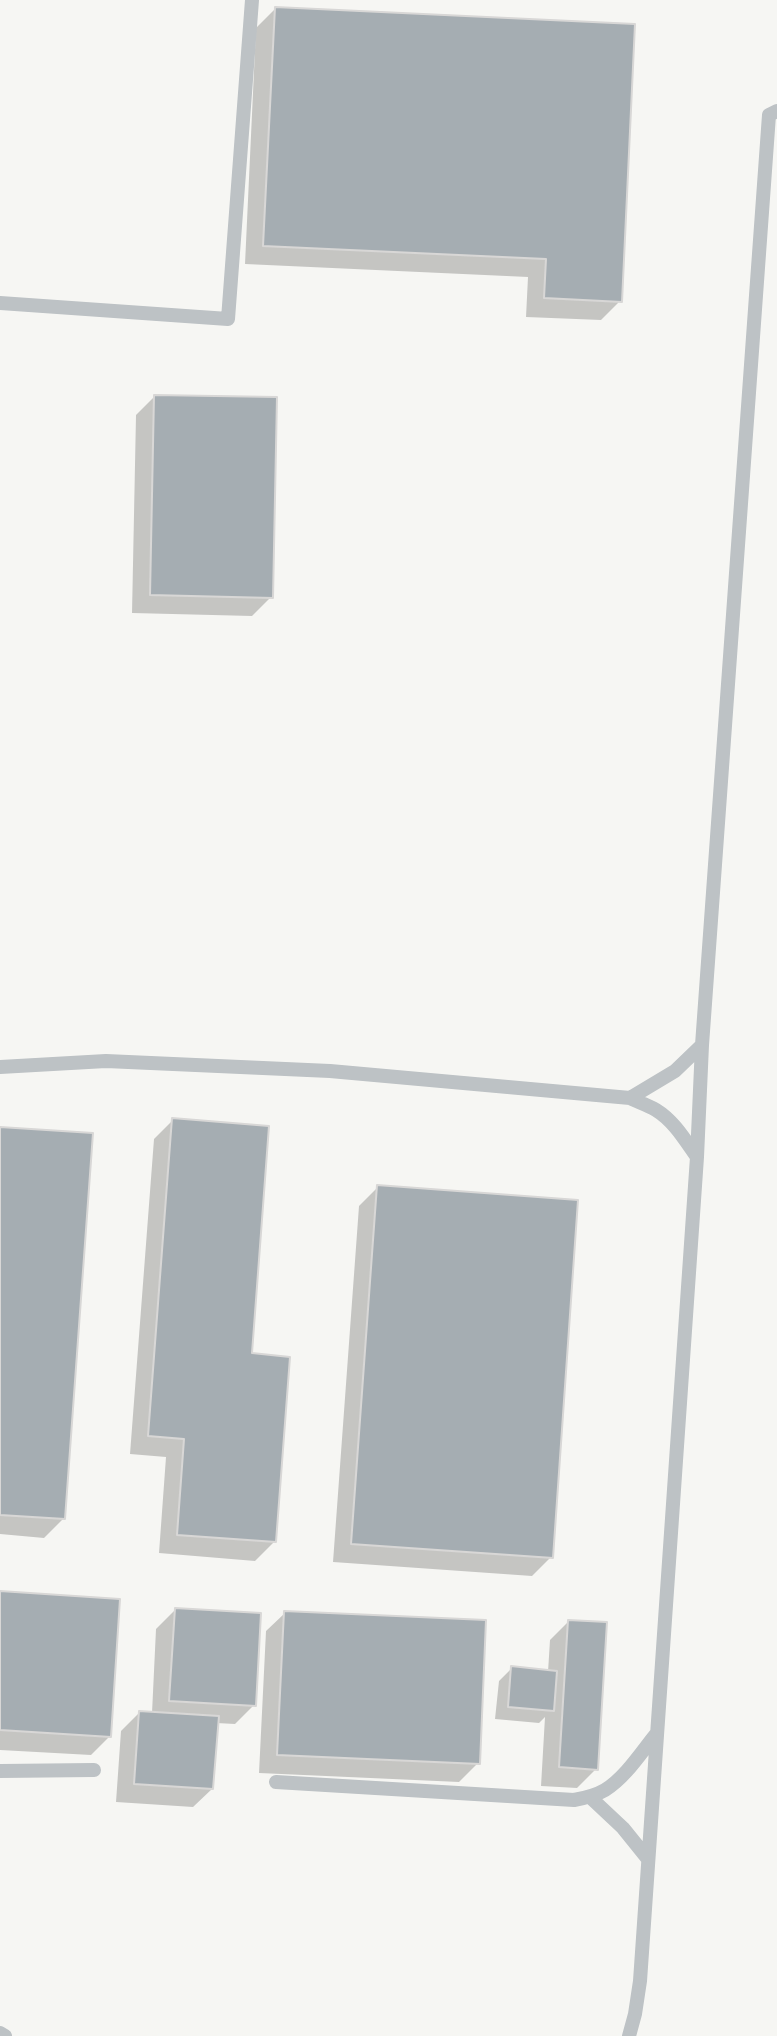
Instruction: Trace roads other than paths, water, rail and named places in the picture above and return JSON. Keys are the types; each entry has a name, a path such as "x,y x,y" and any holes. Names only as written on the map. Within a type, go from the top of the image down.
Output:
{"lane":[{"path":"0,303 228,320 253,0"},
{"path":"629,2036 640,1982 697,1157 702,1045 769,115 777,111"},
{"path":"630,1098 675,1071 702,1045"},
{"path":"0,1067 106,1062 317,1071 630,1098 656,1110 664,1117 675,1127 697,1157"},
{"path":"276,1782 574,1800 590,1797 614,1783 657,1732"},
{"path":"0,1771 94,1770"},
{"path":"590,1797 623,1828 648,1859"},
{"path":"0,2033 5,2036"}]}
